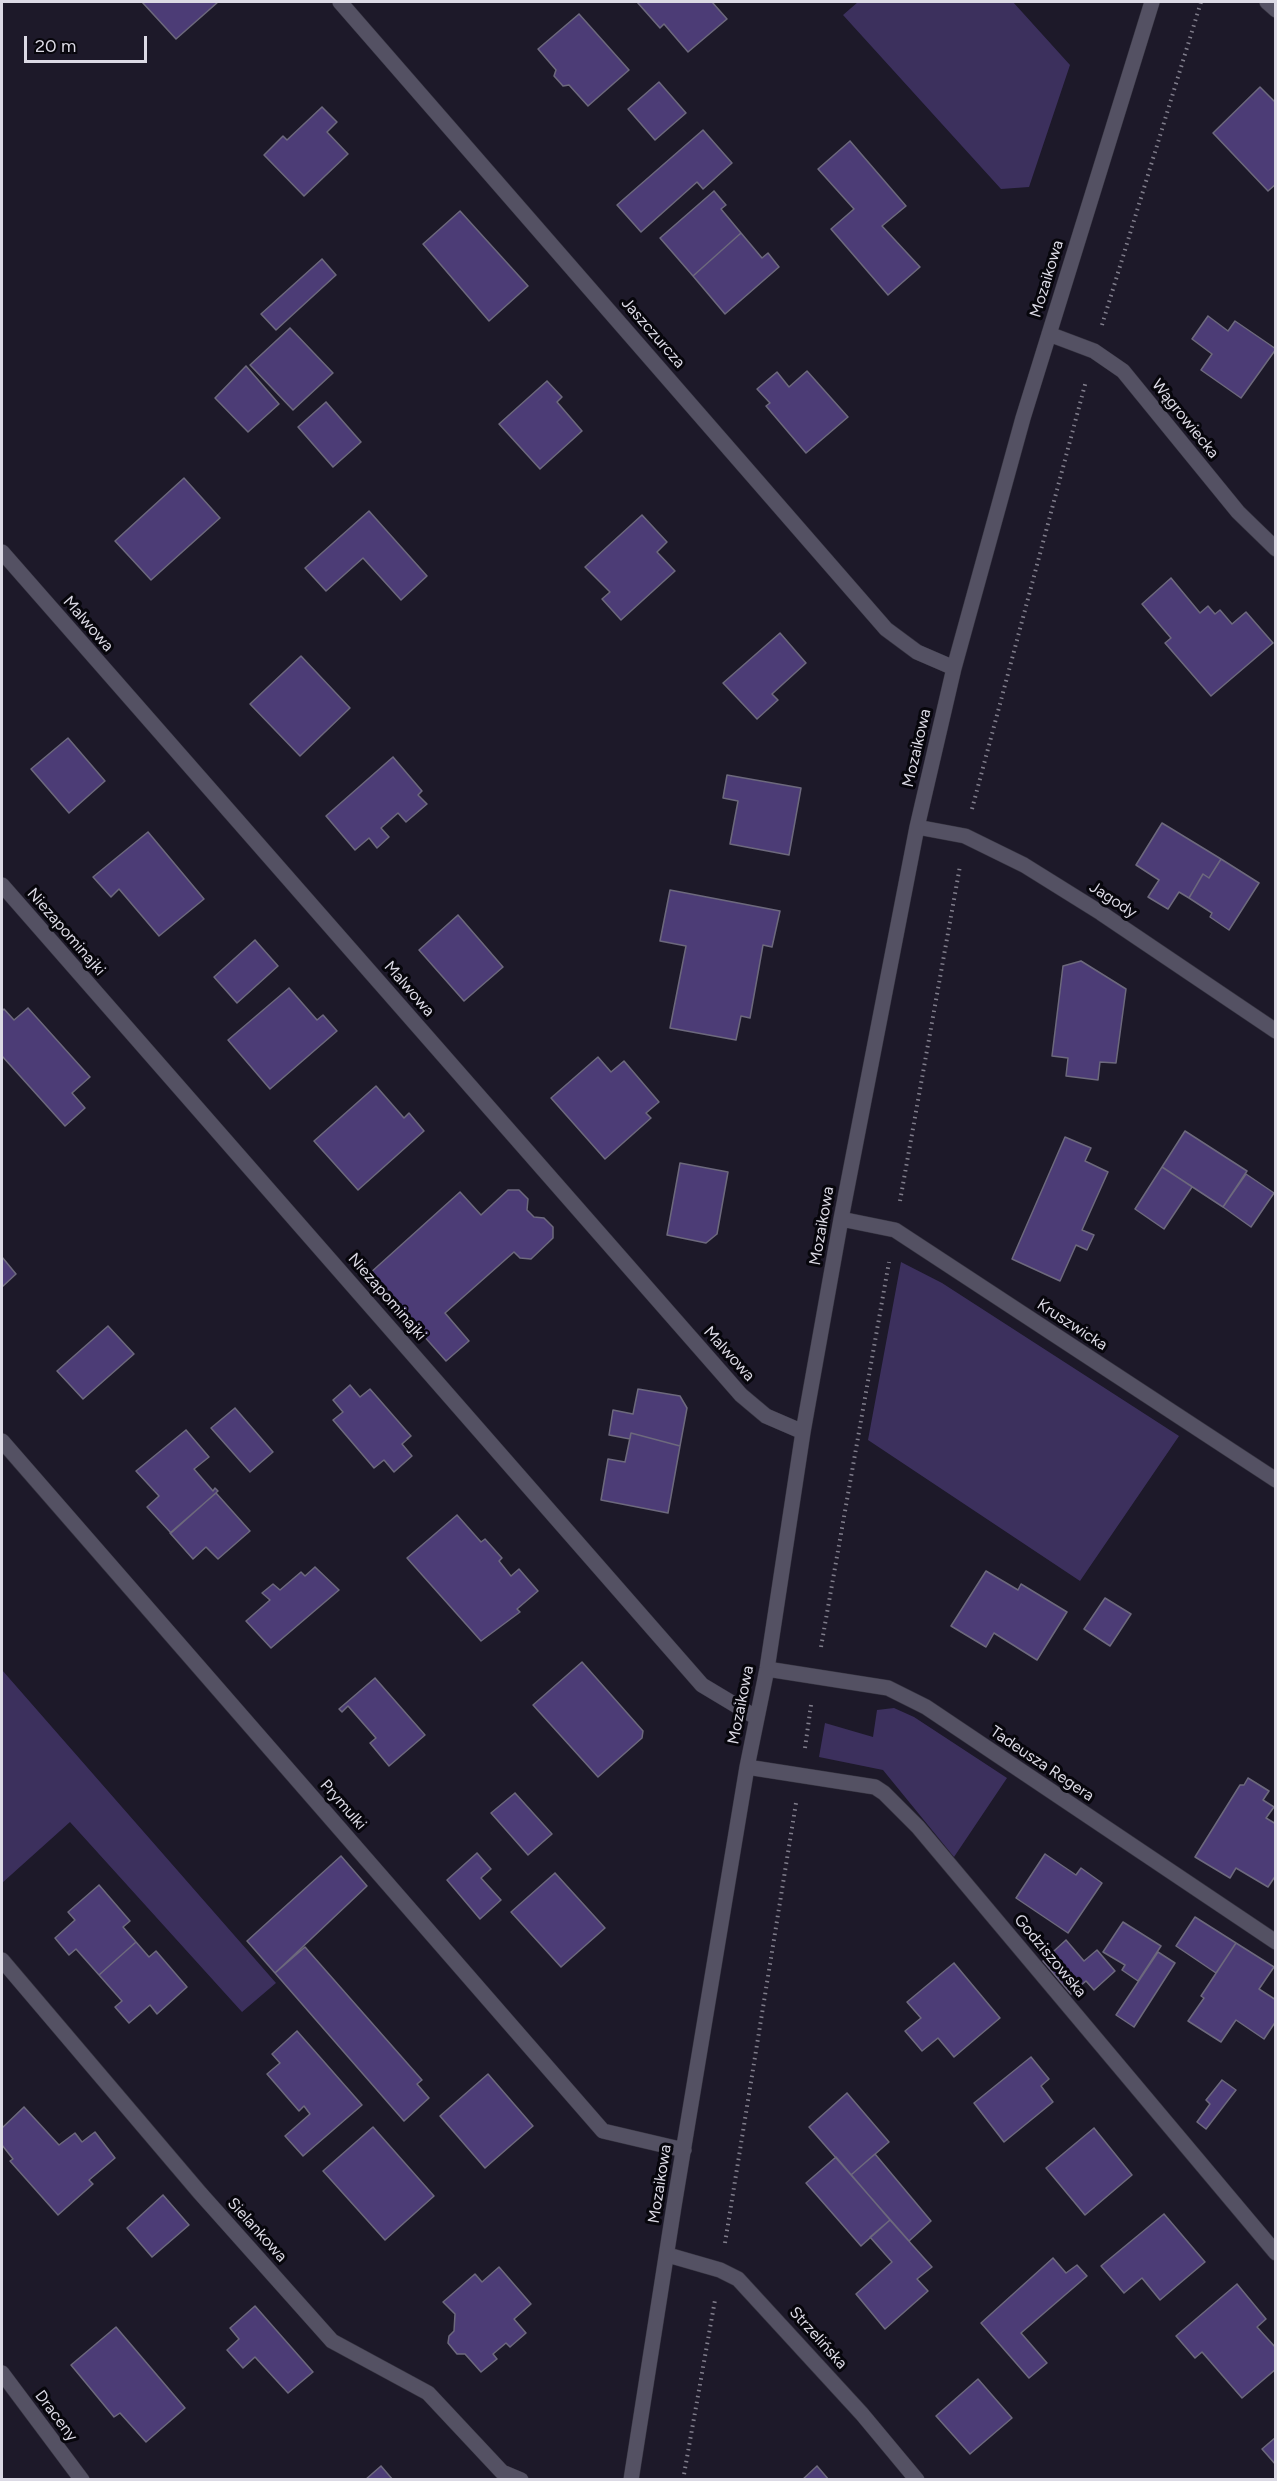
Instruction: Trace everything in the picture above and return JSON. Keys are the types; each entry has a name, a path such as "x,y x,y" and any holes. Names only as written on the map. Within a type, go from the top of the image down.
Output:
{"street":[{"name":"Jaszczurcza","path":"340,2 886,629 917,652 954,668"},
{"name":"Mozaikowa","path":"631,2480 747,1767 766,1669 803,1432 841,1219 917,827 954,668 1023,418 1152,2"},
{"path":"1267,2 1275,10"},
{"name":"Wągrowiecka","path":"1049,334 1094,351 1123,371 1238,512 1275,549"},
{"name":"Malwowa","path":"2,552 741,1395 766,1416 803,1432"},
{"name":"Jagody","path":"917,827 965,836 1024,865 1101,913 1275,1031"},
{"name":"Niezapominajki","path":"2,885 702,1685 757,1718"},
{"name":"Kruszwicka","path":"841,1219 895,1230 1275,1480"},
{"name":"Prymulki","path":"2,1441 603,2131 684,2150"},
{"name":"Tadeusza Regera","path":"766,1669 888,1688 926,1707 1275,1942"},
{"name":"Godziszowska","path":"747,1767 874,1787 896,1804 1275,2253"},
{"name":"Sielankowa","path":"2,1960 200,2193 332,2341 428,2393 502,2472 520,2480"},
{"name":"Strzelińska","path":"668,2255 720,2270 738,2278 862,2414 917,2480"},
{"name":"Draceny","path":"2,2373 82,2480"}],"shaded area":[{"path":"858,2 1013,2 1070,65 1029,187 1001,189 843,15"},
{"path":"901,1262 942,1283 1179,1436 1080,1581 868,1440"},
{"path":"2,1670 276,1983 242,2012 70,1822 2,1883"},
{"path":"894,1708 914,1717 1007,1778 954,1857 883,1770 819,1757 825,1723 873,1737 877,1710"}],"building":[{"path":"142,2 218,2 176,39"},
{"path":"637,2 712,2 727,19 688,52 664,24 660,28"},
{"path":"579,14 629,70 588,106 569,85 563,86 554,76 556,70 538,49"},
{"path":"659,82 686,113 655,140 628,109"},
{"path":"1260,87 1276,103 1276,184 1268,191 1213,133"},
{"path":"322,107 337,122 327,132 348,154 304,196 264,155 283,136 287,140"},
{"path":"703,130 732,163 703,189 697,182 641,232 617,205"},
{"path":"850,141 906,206 882,226 920,267 888,295 831,229 854,209 818,169"},
{"path":"714,191 726,205 721,209 741,233 693,276 660,238"},
{"path":"460,211 528,286 489,321 423,244"},
{"path":"741,233 762,258 768,253 779,267 725,314 693,276"},
{"path":"322,259 336,275 276,330 261,314"},
{"path":"1208,316 1228,331 1235,321 1276,349 1241,398 1201,370 1212,354 1192,339"},
{"path":"290,328 333,373 293,410 250,365"},
{"path":"246,366 279,404 248,432 215,398"},
{"path":"807,371 848,417 806,453 766,406 770,403 757,389 777,372 789,387"},
{"path":"547,381 562,397 557,402 582,431 540,469 499,424"},
{"path":"326,402 361,442 333,467 298,427"},
{"path":"184,478 220,518 151,580 115,541"},
{"path":"369,511 427,576 401,600 363,558 326,591 305,568"},
{"path":"642,515 667,542 657,552 675,571 621,620 602,599 610,592 585,567"},
{"path":"1171,578 1200,613 1208,606 1215,614 1220,610 1232,624 1246,612 1273,643 1211,696 1165,643 1171,638 1142,604"},
{"path":"780,633 806,663 772,694 778,700 757,719 723,683"},
{"path":"301,656 350,708 300,756 250,704"},
{"path":"68,738 105,781 69,813 31,769"},
{"path":"393,757 422,791 418,795 427,804 406,822 398,813 381,828 389,837 377,848 369,838 355,850 326,816"},
{"path":"727,775 801,788 789,855 730,844 738,801 723,798"},
{"path":"1162,823 1221,859 1209,878 1203,874 1189,898 1179,892 1168,909 1148,897 1159,880 1136,865"},
{"path":"148,832 204,899 159,936 119,889 111,897 93,877"},
{"path":"1221,859 1259,883 1229,930 1210,917 1212,913 1189,898 1203,874 1209,878"},
{"path":"670,890 780,911 772,947 763,945 750,1018 741,1016 736,1040 670,1028 686,946 660,941"},
{"path":"458,915 503,967 464,1001 419,950"},
{"path":"255,940 278,966 237,1003 214,977"},
{"path":"1081,961 1126,989 1116,1063 1100,1062 1098,1080 1066,1076 1068,1058 1052,1056 1063,966"},
{"path":"289,988 317,1020 323,1015 337,1031 270,1089 228,1040"},
{"path":"28,1008 90,1077 72,1093 85,1108 65,1126 2,1056 2,1011 4,1009 14,1020"},
{"path":"598,1057 611,1072 624,1061 659,1102 646,1113 651,1118 605,1159 551,1098"},
{"path":"376,1086 404,1118 409,1113 424,1131 358,1190 314,1141"},
{"path":"1185,1131 1247,1171 1223,1207 1162,1167"},
{"path":"1065,1137 1091,1148 1085,1161 1108,1172 1082,1230 1094,1235 1087,1250 1076,1245 1060,1281 1012,1259"},
{"path":"680,1163 728,1172 717,1234 706,1243 667,1235"},
{"path":"1162,1167 1192,1187 1164,1229 1135,1209"},
{"path":"1246,1174 1274,1193 1251,1227 1223,1207"},
{"path":"508,1190 519,1190 528,1199 527,1210 534,1217 544,1218 553,1227 553,1238 531,1259 520,1258 514,1252 445,1313 469,1341 446,1361 369,1274 460,1192 481,1215"},
{"path":"2,1257 16,1274 2,1287"},
{"path":"108,1326 134,1354 83,1399 57,1371"},
{"path":"350,1385 360,1397 370,1389 411,1436 402,1444 412,1456 394,1472 384,1460 374,1468 333,1420 343,1412 333,1400"},
{"path":"638,1389 680,1396 687,1408 680,1446 631,1433 630,1439 609,1435 613,1410 633,1414"},
{"path":"235,1408 273,1452 250,1472 211,1428"},
{"path":"186,1430 209,1457 194,1469 213,1491 215,1488 218,1491 171,1533 147,1507 159,1496 136,1471"},
{"path":"631,1433 680,1446 668,1513 601,1500 608,1459 625,1462"},
{"path":"216,1493 250,1531 218,1559 206,1547 193,1559 170,1533"},
{"path":"457,1515 481,1542 485,1539 502,1558 499,1561 511,1576 519,1569 538,1591 517,1609 520,1612 481,1641 407,1558"},
{"path":"315,1567 339,1590 271,1648 246,1621 270,1600 262,1593 273,1584 280,1590 301,1572 305,1576"},
{"path":"986,1571 1018,1590 1021,1584 1067,1612 1037,1660 994,1633 986,1647 951,1626"},
{"path":"1105,1598 1131,1614 1110,1646 1084,1629"},
{"path":"582,1662 643,1731 642,1738 598,1777 533,1705"},
{"path":"375,1678 425,1735 389,1766 370,1743 376,1738 348,1706 342,1712 339,1709"},
{"path":"1248,1778 1269,1791 1263,1800 1274,1807 1266,1818 1276,1824 1276,1875 1268,1887 1236,1868 1230,1878 1195,1857 1240,1785 1244,1785"},
{"path":"515,1793 552,1834 528,1855 491,1813"},
{"path":"477,1853 491,1869 481,1878 501,1900 480,1919 447,1880"},
{"path":"1045,1854 1076,1875 1081,1868 1102,1883 1068,1933 1016,1898"},
{"path":"341,1856 367,1886 275,1973 247,1941"},
{"path":"555,1873 605,1928 561,1967 511,1912"},
{"path":"99,1885 130,1921 123,1927 136,1942 99,1975 76,1949 69,1955 55,1938 75,1920 68,1912"},
{"path":"1195,1917 1236,1943 1216,1973 1176,1946"},
{"path":"1123,1922 1161,1946 1138,1981 1122,1970 1125,1965 1103,1952"},
{"path":"1066,1940 1084,1961 1097,1950 1115,1971 1094,1990 1086,1981 1071,1994 1043,1961"},
{"path":"136,1942 149,1957 156,1951 187,1987 157,2014 150,2005 129,2023 115,2007 122,2001 99,1975"},
{"path":"1236,1943 1274,1967 1259,1989 1276,2000 1276,2021 1264,2039 1236,2020 1221,2042 1188,2021 1204,1998 1201,1996"},
{"path":"305,1947 422,2080 417,2084 429,2098 404,2121 275,1973"},
{"path":"1158,1952 1175,1963 1134,2027 1116,2015"},
{"path":"954,1963 1000,2018 954,2057 938,2038 922,2051 905,2031 921,2018 907,2002"},
{"path":"297,2031 362,2105 303,2156 285,2136 310,2114 304,2106 299,2111 267,2074 280,2063 272,2054"},
{"path":"1031,2057 1049,2079 1041,2086 1053,2102 1004,2142 974,2103"},
{"path":"488,2074 533,2126 485,2168 440,2116"},
{"path":"1222,2080 1236,2090 1206,2129 1197,2122 1210,2104 1206,2100"},
{"path":"847,2093 889,2142 851,2175 809,2127"},
{"path":"24,2107 59,2145 75,2133 82,2142 95,2132 115,2158 89,2180 93,2184 58,2215 10,2161 13,2159 2,2145 2,2128"},
{"path":"373,2127 434,2196 385,2240 323,2171"},
{"path":"1094,2128 1132,2175 1085,2215 1046,2168"},
{"path":"875,2154 931,2221 909,2241 851,2175"},
{"path":"836,2157 890,2220 861,2246 806,2183"},
{"path":"163,2195 189,2225 152,2257 127,2228"},
{"path":"1164,2214 1205,2262 1160,2300 1142,2278 1124,2293 1101,2266"},
{"path":"890,2220 932,2267 917,2279 928,2291 885,2329 856,2294 892,2262 870,2237"},
{"path":"1053,2258 1066,2273 1077,2265 1087,2276 1021,2333 1047,2363 1029,2378 981,2323"},
{"path":"499,2267 531,2304 514,2319 526,2333 510,2347 506,2343 493,2354 497,2359 481,2372 465,2354 457,2354 448,2343 449,2336 454,2331 455,2314 443,2302 475,2274 482,2282"},
{"path":"1237,2284 1266,2319 1257,2327 1276,2348 1276,2369 1242,2398 1202,2352 1195,2358 1176,2336"},
{"path":"255,2306 313,2372 288,2393 255,2357 243,2368 227,2350 239,2339 230,2328"},
{"path":"116,2327 185,2408 146,2442 120,2413 114,2417 71,2365"},
{"path":"978,2379 1012,2418 970,2454 936,2416"},
{"path":"1276,2437 1276,2465 1262,2449"},
{"path":"381,2466 393,2480 365,2480"},
{"path":"817,2466 829,2480 802,2480"}]}
